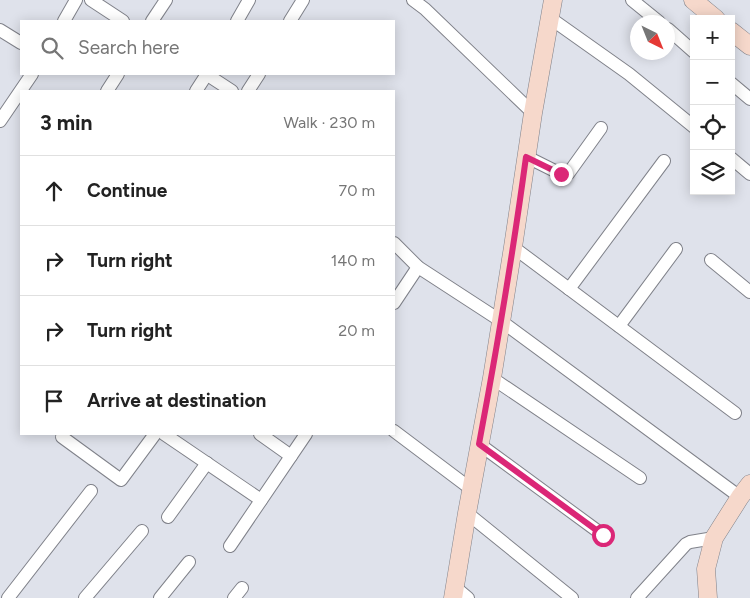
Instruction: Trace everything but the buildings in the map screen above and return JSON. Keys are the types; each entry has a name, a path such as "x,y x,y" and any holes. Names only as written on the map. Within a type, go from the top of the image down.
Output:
{"street":[{"path":"65,20 76,0"},
{"path":"91,0 121,20"},
{"path":"153,20 166,0"},
{"path":"238,20 249,0"},
{"path":"291,20 303,0"},
{"path":"413,0 533,113"},
{"path":"459,594 467,513 492,378 533,113 553,0"},
{"path":"632,0 650,15"},
{"path":"693,0 711,15"},
{"path":"550,18 635,78 690,124"},
{"path":"0,30 20,42"},
{"path":"735,34 750,46"},
{"path":"675,35 690,48"},
{"path":"22,90 31,75"},
{"path":"108,90 117,75"},
{"path":"197,90 206,75"},
{"path":"208,75 231,90"},
{"path":"249,90 258,75"},
{"path":"735,87 750,99"},
{"path":"0,121 20,93"},
{"path":"526,157 561,174 568,174 601,128"},
{"path":"569,289 664,161"},
{"path":"735,161 750,174"},
{"path":"395,244 418,267 501,322 745,491 714,538 706,568 708,598"},
{"path":"513,247 736,413"},
{"path":"618,326 676,249"},
{"path":"710,260 750,292"},
{"path":"395,302 418,267"},
{"path":"492,378 640,478"},
{"path":"395,432 471,489"},
{"path":"62,437 121,480 154,435"},
{"path":"165,435 261,500"},
{"path":"261,435 291,456"},
{"path":"230,546 305,435"},
{"path":"479,444 603,535"},
{"path":"168,518 207,463"},
{"path":"8,598 91,492"},
{"path":"467,513 572,598"},
{"path":"85,598 142,531"},
{"path":"637,598 686,544 714,538"},
{"path":"160,598 189,562"}],"route":[{"path":"561,174 526,157 492,378 479,444 603,535"}]}
